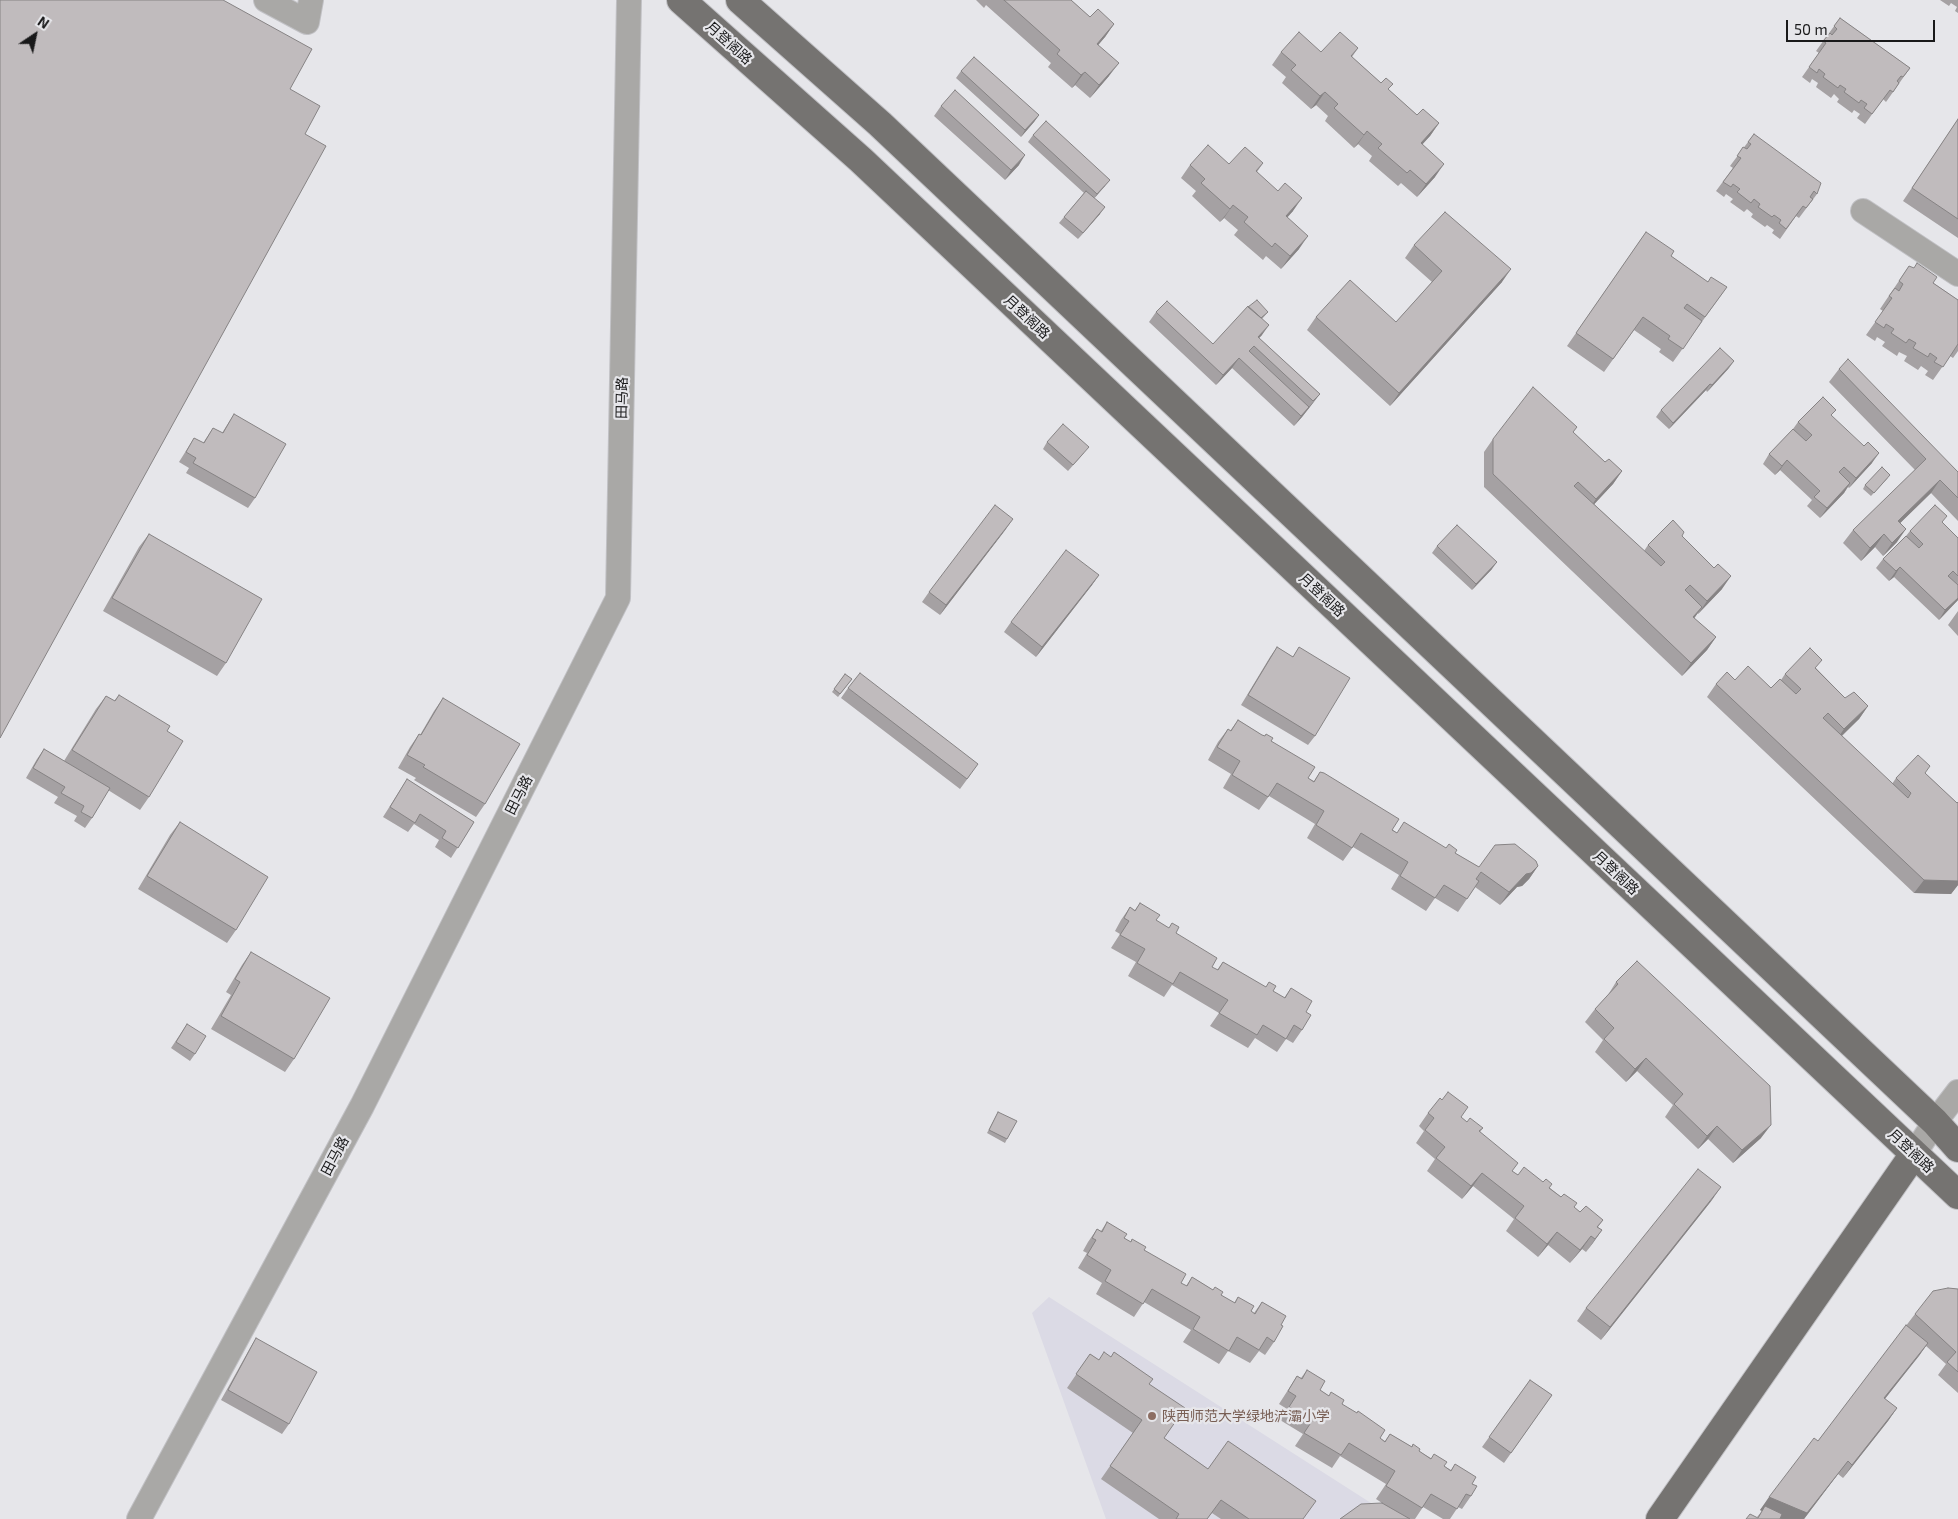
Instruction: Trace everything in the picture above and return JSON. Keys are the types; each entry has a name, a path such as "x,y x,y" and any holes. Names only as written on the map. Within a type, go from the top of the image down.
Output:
{"main road":[{"name":"月登阁路","path":"681,0 861,160 1958,1195"},
{"path":"740,0 880,124 1957,1145"},
{"path":"1660,1519 1914,1154"}],"street":[{"path":"266,0 307,22 311,0"},
{"name":"田马路","path":"138,1519 362,1106 618,598 629,0"},
{"path":"1863,211 1958,274"},
{"path":"1914,1154 1934,1122 1958,1092"},
{"path":"1914,1154 1957,1145"}],"shaded area":[{"name":"陕西师范大学绿地浐灞小学","path":"1049,1297 1396,1519 1106,1519 1032,1313"}],"building":[{"path":"0,0 223,0 312,49 290,89 320,106 305,134 326,146 0,738"},
{"path":"1004,0 1071,0 1090,17 1098,9 1114,24 1097,44 1119,63 1099,85 1085,72 1081,75 1057,54 1060,50"},
{"path":"1840,18 1910,68 1897,81 1899,83 1893,92 1890,90 1872,114 1864,108 1867,104 1861,100 1859,103 1844,92 1846,89 1840,85 1838,88 1823,77 1825,74 1819,69 1817,73 1809,67 1826,43 1823,41 1830,33 1832,35 1837,29 1834,26"},
{"path":"1299,32 1321,52 1340,32 1358,48 1351,56 1381,83 1386,78 1393,84 1388,89 1417,115 1423,109 1439,123 1421,143 1444,164 1426,184 1410,170 1407,173 1378,148 1382,144 1367,131 1364,135 1334,108 1338,104 1325,92 1320,96 1291,70 1296,65 1281,52"},
{"path":"974,57 1039,115 1025,130 961,71"},
{"path":"955,90 1025,155 1011,170 941,106"},
{"path":"1958,119 1958,219 1912,188"},
{"path":"1046,121 1110,180 1097,194 1033,135"},
{"path":"1754,134 1821,183 1817,194 1814,191 1810,197 1813,199 1806,208 1803,206 1786,229 1779,223 1781,220 1774,215 1772,217 1758,207 1760,204 1754,199 1751,203 1737,192 1740,189 1733,184 1731,187 1723,182 1741,158 1737,156 1743,147 1747,149 1751,144 1748,142"},
{"path":"1208,145 1229,164 1245,147 1263,163 1256,171 1278,191 1285,183 1302,198 1286,216 1308,236 1290,256 1275,243 1272,247 1244,222 1248,217 1233,205 1230,209 1201,183 1205,179 1190,165"},
{"path":"1086,191 1105,207 1083,233 1064,217"},
{"path":"1445,212 1511,269 1399,393 1316,317 1350,280 1396,322 1442,271 1414,245"},
{"path":"1646,232 1674,251 1671,256 1708,282 1711,277 1727,287 1705,317 1687,304 1684,308 1702,321 1683,349 1668,339 1670,336 1643,317 1613,359 1576,333"},
{"path":"1917,263 1937,277 1933,283 1958,300 1958,344 1943,367 1934,362 1937,358 1930,353 1928,357 1913,348 1916,343 1909,339 1906,343 1891,333 1894,329 1886,324 1884,328 1875,322 1892,298 1889,296 1895,288 1899,291 1903,284 1899,281 1909,266 1914,268"},
{"path":"1257,300 1268,312 1261,318 1248,307"},
{"path":"1167,301 1213,344 1248,306 1269,325 1258,337 1320,394 1313,401 1254,346 1249,351 1309,407 1301,416 1239,358 1223,375 1156,312"},
{"path":"1720,348 1734,361 1673,423 1661,410"},
{"path":"1848,359 1958,472 1958,498 1940,480 1898,521 1906,529 1892,543 1884,534 1870,548 1853,530 1926,459 1839,369"},
{"path":"1533,387 1577,427 1573,432 1605,462 1609,459 1622,471 1596,499 1578,482 1574,486 1661,566 1665,562 1648,545 1673,520 1684,532 1682,536 1714,568 1718,564 1731,576 1707,601 1690,585 1685,590 1702,607 1693,617 1716,637 1691,663 1493,474 1493,439"},
{"path":"1823,397 1836,410 1831,415 1864,446 1868,442 1879,453 1856,478 1844,467 1839,472 1850,483 1827,508 1814,497 1820,491 1787,460 1782,466 1769,454 1793,429 1806,441 1812,435 1798,422"},
{"path":"234,414 286,444 255,498 193,463 196,458 186,452 194,438 204,443 213,428 223,433"},
{"path":"1063,424 1089,447 1073,465 1047,442"},
{"path":"1882,467 1890,475 1874,493 1865,485"},
{"path":"995,505 1013,519 946,605 929,592"},
{"path":"1935,505 1947,516 1942,522 1958,538 1958,576 1953,571 1948,576 1958,585 1958,598 1945,610 1900,567 1896,571 1883,559 1906,536 1919,548 1923,544 1910,531"},
{"path":"1457,525 1497,562 1476,584 1437,546"},
{"path":"149,534 262,599 226,663 112,598"},
{"path":"1066,550 1099,575 1042,647 1011,622"},
{"path":"1277,647 1293,657 1299,647 1350,678 1315,736 1248,695"},
{"path":"1810,648 1822,660 1815,668 1845,698 1854,692 1868,706 1844,729 1828,713 1823,718 1908,798 1911,793 1896,778 1918,755 1930,766 1925,773 1958,802 1958,881 1924,880 1716,684 1727,672 1735,680 1748,666 1771,688 1780,679 1796,694 1801,689 1785,674"},
{"path":"860,673 978,764 967,779 848,688"},
{"path":"845,674 852,679 840,694 834,689"},
{"path":"119,695 170,726 167,731 183,741 149,797 72,750 106,696 115,701"},
{"path":"443,698 520,744 485,804 423,767 425,765 407,755"},
{"path":"1238,720 1262,735 1265,736 1266,734 1273,738 1271,741 1315,767 1308,778 1314,782 1320,772 1324,773 1399,819 1392,830 1397,833 1404,822 1446,848 1449,844 1457,850 1455,853 1479,867 1495,845 1515,844 1536,861 1538,866 1531,873 1526,874 1509,892 1481,872 1476,879 1479,881 1467,899 1444,885 1435,898 1400,876 1408,862 1361,833 1352,848 1316,825 1324,811 1277,783 1268,797 1232,775 1240,761 1217,747 1228,729 1231,731"},
{"path":"44,749 110,788 92,818 81,812 84,806 61,793 65,787 33,768"},
{"path":"407,779 474,822 458,848 442,838 446,831 420,814 415,823 390,807"},
{"path":"180,822 268,877 236,930 147,876"},
{"path":"1140,903 1160,915 1156,920 1169,928 1172,923 1179,927 1176,933 1217,958 1212,967 1218,970 1223,962 1266,987 1269,982 1276,986 1273,991 1285,998 1291,988 1312,1001 1306,1012 1311,1015 1302,1030 1294,1025 1286,1039 1263,1025 1257,1035 1219,1013 1228,1000 1180,972 1173,984 1137,963 1145,949 1120,935 1129,921 1124,918 1130,907 1135,911"},
{"path":"251,952 330,998 294,1059 221,1016 240,982 235,979"},
{"path":"1637,961 1770,1086 1771,1125 1742,1150 1717,1126 1707,1136 1674,1104 1683,1094 1646,1058 1635,1069 1604,1039 1614,1028 1595,1009 1618,984 1616,982"},
{"path":"187,1024 206,1036 195,1054 176,1042"},
{"path":"1448,1092 1468,1107 1461,1117 1467,1122 1470,1118 1483,1128 1479,1131 1518,1163 1512,1171 1518,1175 1524,1167 1543,1182 1546,1179 1552,1184 1549,1188 1561,1197 1564,1194 1577,1203 1574,1207 1580,1212 1586,1206 1603,1220 1597,1227 1602,1230 1595,1239 1591,1236 1580,1250 1557,1232 1547,1244 1515,1218 1524,1206 1482,1173 1471,1186 1436,1158 1445,1147 1425,1130 1434,1118 1428,1113 1440,1098 1442,1100"},
{"path":"998,1112 1017,1121 1007,1139 989,1130"},
{"path":"1698,1169 1721,1187 1610,1327 1586,1308"},
{"path":"1107,1222 1127,1234 1124,1238 1131,1242 1132,1239 1146,1247 1144,1250 1186,1274 1181,1283 1187,1286 1192,1277 1213,1290 1215,1287 1223,1292 1221,1295 1235,1303 1238,1297 1254,1306 1251,1311 1255,1314 1262,1302 1286,1316 1274,1342 1267,1337 1259,1350 1237,1337 1229,1351 1193,1329 1200,1317 1152,1289 1143,1304 1105,1281 1111,1270 1087,1255 1096,1240 1092,1238 1097,1229 1102,1232"},
{"path":"1948,1288 1958,1289 1958,1372 1947,1362 1956,1352 1915,1314 1933,1291"},
{"path":"1906,1325 1928,1343 1884,1398 1897,1408 1852,1465 1848,1461 1807,1513 1769,1497 1814,1438 1818,1441"},
{"path":"256,1338 317,1372 289,1424 228,1390"},
{"path":"1104,1352 1111,1357 1114,1352 1153,1379 1149,1384 1185,1408 1164,1438 1208,1469 1228,1441 1316,1501 1303,1519 1249,1519 1221,1500 1207,1519 1176,1519 1179,1514 1110,1466 1142,1420 1076,1374 1090,1354 1099,1360"},
{"path":"1307,1370 1325,1381 1320,1390 1329,1396 1331,1392 1344,1400 1342,1404 1357,1413 1358,1411 1385,1430 1380,1438 1385,1442 1390,1434 1412,1447 1413,1444 1420,1449 1419,1451 1431,1459 1434,1454 1447,1462 1444,1466 1451,1471 1455,1464 1476,1477 1472,1484 1477,1486 1471,1496 1466,1494 1457,1509 1431,1494 1422,1508 1386,1486 1395,1471 1349,1443 1341,1455 1304,1433 1312,1421 1289,1407 1296,1396 1288,1391 1297,1376 1302,1379"},
{"path":"1530,1380 1552,1395 1511,1453 1489,1437"},
{"path":"1382,1503 1410,1519 1340,1519 1361,1504"},
{"path":"1765,1506 1782,1514 1780,1519 1746,1519 1750,1514 1758,1518"}],"place":[{"name":"陕西师范大学绿地浐灞小学","path":"1152,1416"}]}
